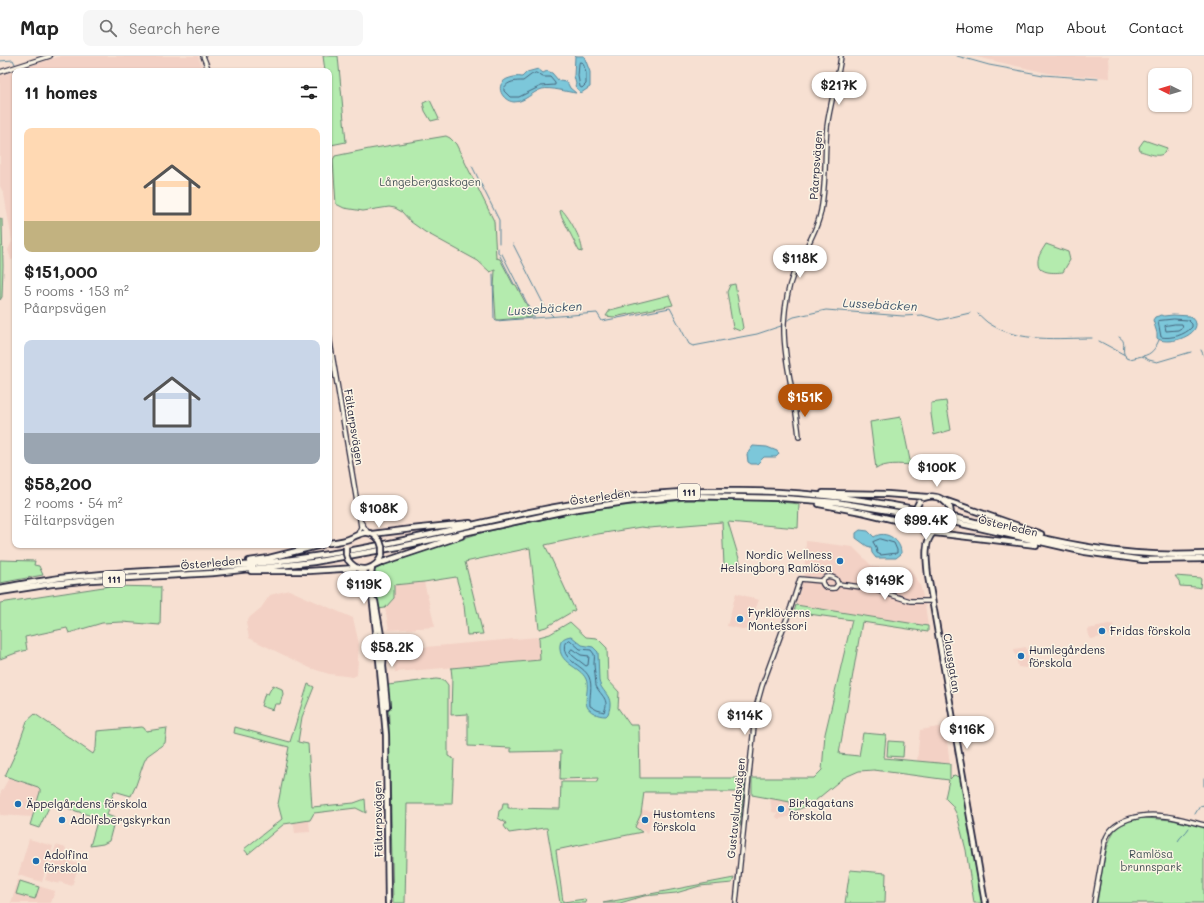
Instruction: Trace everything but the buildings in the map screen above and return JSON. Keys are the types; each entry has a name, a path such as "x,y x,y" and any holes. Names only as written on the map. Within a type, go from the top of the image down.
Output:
{"main road":[{"name":"Österleden","path":"0,588 60,578 216,567 339,553 564,506 632,496 690,492 737,491 798,494 862,500 911,508 1094,548 1164,555 1204,554"},
{"path":"798,494 887,494 927,497 935,496 1063,542"},
{"name":"Österleden","path":"0,592 91,580 229,571 314,562 398,547 570,510 663,498 716,496 835,502 910,513 1058,547 1111,556 1143,560 1204,559"},
{"path":"920,528 916,522 914,512 919,502 927,497"},
{"path":"802,500 912,524 928,532 1058,547"},
{"path":"934,533 944,529 949,523 950,508 944,500"},
{"path":"332,542 351,538 358,534 490,521"},
{"name":"Clausgatan","path":"920,528 926,538 927,567 932,601 985,903"},
{"path":"229,571 364,569 482,529"},
{"name":"Clausgatan","path":"927,545 929,537 934,533"},
{"path":"351,538 346,547 346,554 348,560 367,575 370,584 376,631 372,647 375,652 380,652 384,650 385,644 382,641 371,577 373,567 381,559 382,547 380,541 370,534"},
{"path":"216,567 269,558 309,548"},
{"path":"374,642 382,641"},
{"name":"Fältarpsvägen","path":"384,650 383,666 387,702 388,903"},
{"name":"Fältarpsvägen","path":"375,652 379,659 386,735"}],"street":[{"path":"12,68 50,56"},
{"path":"203,56 208,68"},
{"name":"Påarpsvägen","path":"799,437 785,339 786,305 788,290 793,275 816,226 822,206 827,126 841,56"},
{"path":"0,72 12,68"},
{"name":"Fältarpsvägen","path":"332,354 360,520 361,527 358,534"},
{"name":"Fältarpsvägen","path":"360,520 370,534"},
{"path":"829,577 836,579 838,584 835,588 829,588 825,587 822,581 829,577"},
{"name":"Gustavslundsvägen","path":"736,903 757,704 762,686 792,607 800,579 822,581"},
{"path":"838,584 874,590 910,601 932,601"},
{"path":"1094,903 1105,841 1114,826 1132,819 1154,815 1204,825"}],"shaded area":[{"path":"61,56 198,56 203,68 24,68"},
{"path":"972,56 1109,56 1110,78 1052,74"},
{"path":"12,72 12,241 4,194 0,186 0,76"},
{"path":"12,241 12,260 11,260 8,250"},
{"path":"806,541 853,547 873,567 909,568 920,585 925,604 928,626 796,605 804,577"},
{"path":"424,582 435,627 389,630 385,608 394,598 394,585"},
{"path":"289,590 353,618 359,644 357,675 353,677 329,674 310,668 249,638 246,623 250,617 261,608 270,595"},
{"path":"736,593 759,600 747,630 727,626"},
{"name":"Fridas förskola","path":"1113,624 1115,634 1091,639 1089,638 1088,629"},
{"path":"538,637 541,660 395,672 392,650"},
{"name":"Humlegårdens förskola","path":"1026,647 1029,662 1026,668 1018,667 1014,649"},
{"path":"945,726 950,764 917,762 920,730"},
{"name":"Äppelgårdens förskola","path":"9,778 38,787 40,789 32,817 0,815 0,794"},
{"name":"Birkagatans förskola","path":"770,798 790,802 792,816 779,819 776,817 777,813 772,812"},
{"name":"Hustomtens förskola","path":"641,810 652,811 649,831 647,833 636,826"},
{"path":"309,820 310,832 295,833 293,821"},
{"name":"Adolfina förskola","path":"29,839 53,846 42,882 18,875"},
{"path":"56,845 66,848 63,859 79,864 72,886 60,882 59,884 45,880"},
{"path":"18,880 55,891 51,903 11,903"}],"green space":[{"path":"323,56 338,56 346,142 332,145 332,68 325,68"},
{"path":"430,100 439,119 431,121 425,111 423,103"},
{"name":"Långebergaskogen","path":"446,136 456,144 494,221 496,258 500,259 513,284 516,285 532,317 496,319 494,289 495,270 490,272 478,261 425,232 411,222 402,212 395,208 389,207 363,211 344,208 336,204 333,160 335,156"},
{"path":"1144,140 1167,148 1165,152 1159,155 1140,151 1139,147"},
{"path":"562,210 575,230 581,243 582,252 579,251 561,215 560,211"},
{"path":"0,218 2,219 3,266 2,297 0,300"},
{"path":"1046,244 1068,252 1070,260 1063,272 1048,272 1039,267 1038,258"},
{"path":"735,284 743,328 740,331 733,328 727,292 730,285"},
{"path":"669,295 673,305 614,317 606,316 610,310"},
{"path":"946,401 951,430 934,435 931,403"},
{"path":"901,417 911,465 888,465 876,469 870,422"},
{"path":"687,500 762,500 799,504 798,528 728,522 741,565 724,565 722,522 649,528 641,527 545,545 575,610 546,627 539,629 530,548 465,562 483,634 467,635 464,605 456,577 394,585 394,598 385,608 379,609 372,573 373,570 380,565 480,533 591,509"},
{"path":"0,560 35,561 34,565 39,566 43,575 0,583"},
{"path":"1175,576 1201,578 1200,588 1180,586 1179,581"},
{"path":"110,586 161,587 160,625 122,622 102,623 69,633 67,628 25,637 27,650 0,659 0,603"},
{"path":"796,605 928,626 928,632 862,622 839,754 859,756 863,733 886,735 884,758 950,764 950,779 954,775 960,777 983,903 974,903 966,850 957,815 952,805 945,798 949,780 874,770 859,771 843,778 810,805 791,812 790,802 752,795 752,778 814,778 822,770 825,734 852,620 794,612"},
{"path":"570,622 586,637 597,638 607,648 608,680 619,692 618,708 630,725 638,725 640,778 746,778 740,826 743,792 644,792 641,814 635,827 642,832 556,850 563,902 585,899 586,903 560,903 547,828 509,833 504,826 506,823 498,818 499,811 502,809 503,803 508,803 508,808 560,809 561,782 597,782 598,778 560,779 561,751 511,752 511,748 468,746 468,714 451,715 451,668 540,660 539,637 550,634"},
{"path":"436,679 444,680 448,685 448,756 454,759 452,804 407,804 405,903 393,903 388,685"},
{"path":"308,684 314,687 302,717 298,742 308,744 312,807 354,803 365,799 366,813 356,808 314,813 310,820 284,824 248,854 244,849 282,819 278,804 289,747 234,733 235,727 290,742"},
{"path":"273,685 282,689 283,694 280,704 275,704 273,710 261,706 265,693 268,694"},
{"path":"35,714 93,754 96,748 97,731 142,727 146,731 167,728 165,743 147,756 131,796 114,791 107,815 115,818 109,841 103,844 90,846 98,818 51,803 39,828 30,825 40,789 5,776 16,752 27,721"},
{"path":"888,741 904,742 903,757 887,756"},
{"name":"Ramlösa brunnspark","path":"1145,818 1172,820 1204,827 1204,903 1097,903 1106,853 1112,835 1122,824"},
{"path":"850,870 886,873 885,903 845,903"},
{"path":"734,878 732,883 700,886 676,893 644,896 620,903 603,903"},
{"path":"20,881 39,887 35,899 16,894"}],"water":[{"path":"575,56 584,56 590,72 590,87 581,93 575,86"},
{"path":"538,69 543,73 547,71 552,73 559,81 567,82 570,88 576,93 554,89 542,89 518,102 510,101 503,96 500,89 503,82 513,77 522,77 527,72"},
{"path":"1162,315 1190,316 1196,323 1195,328 1187,336 1180,339 1167,341 1161,340 1157,338 1153,320 1155,317"},
{"path":"753,446 767,447 777,451 779,454 776,457 764,457 757,464 751,464 748,462 747,454"},
{"path":"860,530 868,531 874,537 883,534 888,535 899,545 901,554 896,558 876,558 872,553 871,547 867,546 856,538 856,533"},
{"path":"571,636 582,645 593,647 598,652 599,681 610,703 610,708 606,716 595,714 587,706 586,679 562,656 560,651 561,641"}],"waterway":[{"path":"957,56 989,65 1043,75 1098,79"},
{"path":"0,61 13,60 15,64"},
{"path":"472,166 499,220 499,243"},
{"path":"513,244 546,309 553,316"},
{"path":"498,248 498,252 514,284"},
{"path":"502,254 534,317"},
{"name":"Lussebäcken","path":"493,274 494,319 496,321 597,313 602,321 670,308 689,344 693,346 757,334 781,326"},
{"name":"Lussebäcken","path":"788,320 794,317 826,310 903,316 922,315 939,320 970,313"},
{"name":"Lussebäcken","path":"978,314 987,322 1002,330 1027,337 1053,339 1092,338"},
{"path":"1119,337 1124,342 1124,354"},
{"name":"Lussebäcken","path":"1143,356 1153,351 1159,340"},
{"name":"Lussebäcken","path":"1099,341 1130,359 1142,356 1157,362 1191,352"},
{"name":"Lussebäcken","path":"1201,350 1204,356"},
{"name":"Lussebäcken","path":"1204,778 1204,786"},
{"name":"Lussebäcken","path":"1195,814 1200,806 1204,805"},
{"name":"Lussebäcken","path":"1178,841 1189,828"}],"place":[{"name":"Nordic Wellness Helsingborg Ramlösa","path":"840,561"},
{"name":"Fyrklöverns Montessori","path":"740,619"},
{"name":"Fridas förskola","path":"1102,631"},
{"name":"Humlegårdens förskola","path":"1021,656"},
{"name":"Äppelgårdens förskola","path":"18,804"},
{"name":"Birkagatans förskola","path":"781,809"},
{"name":"Adolfsbergskyrkan","path":"62,820"},
{"name":"Hustomtens förskola","path":"645,820"},
{"name":"Adolfina förskola","path":"36,861"}]}
